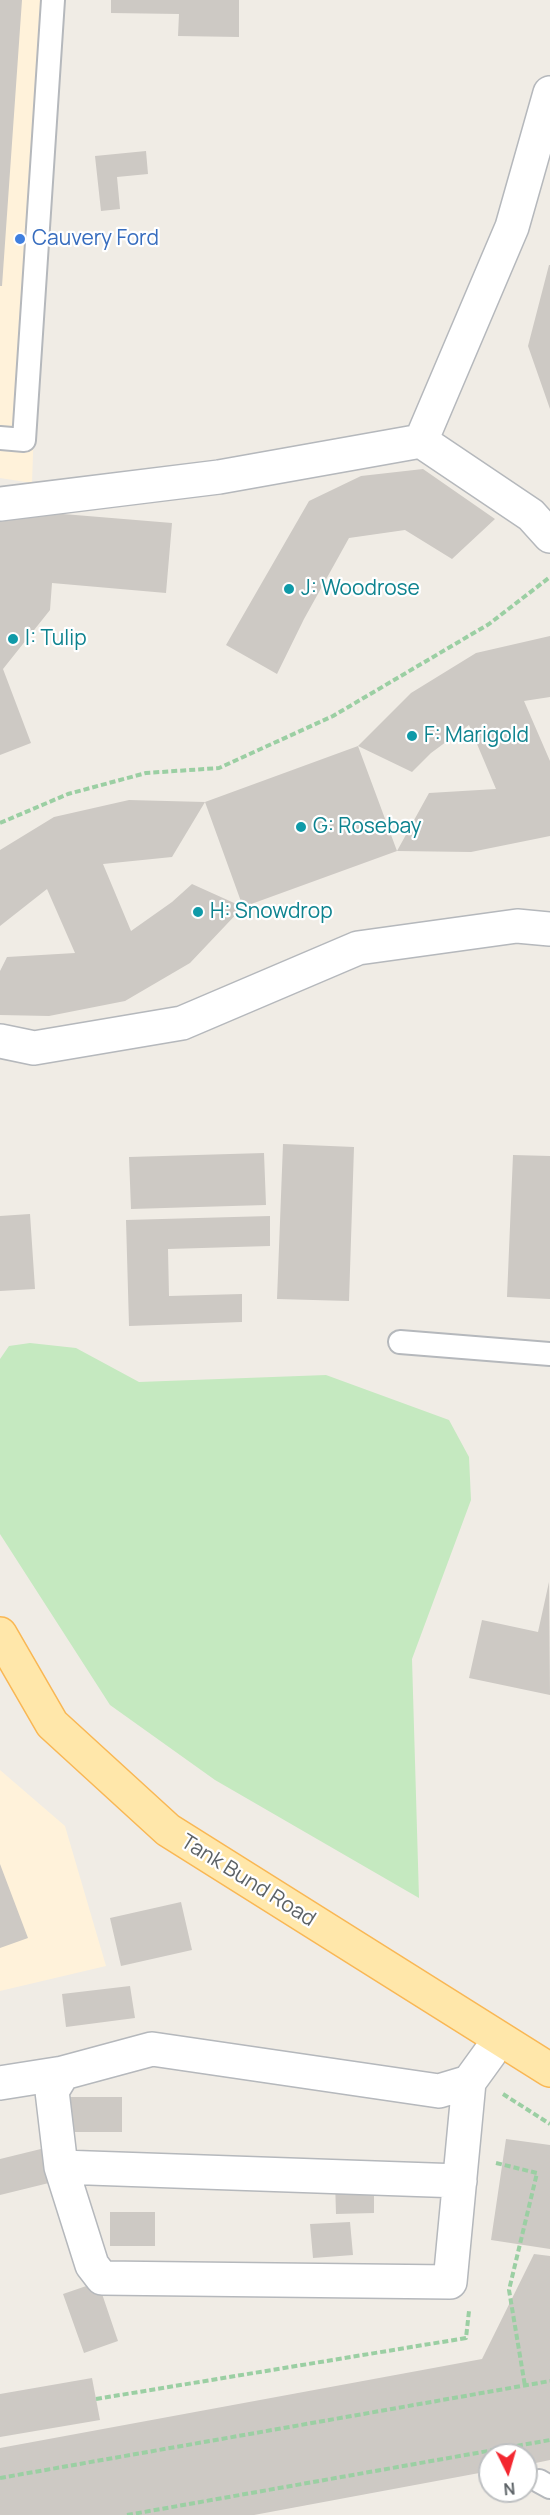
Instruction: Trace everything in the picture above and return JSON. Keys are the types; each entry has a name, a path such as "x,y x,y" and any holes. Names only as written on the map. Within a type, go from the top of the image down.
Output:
{"main road":[{"name":"Tank Bund Road","path":"0,1634 52,1724 168,1830 550,2070"},
{"name":"Tank Bund Road","path":"0,1671 38,1735 157,1844 550,2091"}],"street":[{"path":"421,441 512,227 550,93"},
{"path":"0,504 219,477 421,441 531,515 550,536"},
{"path":"0,1041 34,1048 182,1023 358,948 517,926 550,929"},
{"path":"0,2083 63,2073 152,2049 440,2091 483,2086"},
{"path":"63,2073 52,2091 61,2167 92,2265 102,2278 450,2282 460,2181 490,2053"},
{"path":"61,2167 460,2181"}],"lane":[{"path":"0,438 24,440 52,0"},
{"path":"400,1342 550,1354"}],"path":[{"path":"0,823 68,794 146,773 219,768 333,716 489,624 550,577"},
{"path":"483,2086 550,2124"},
{"path":"487,2162 537,2173 509,2290 525,2386"},
{"path":"96,2399 466,2338 470,2302"},
{"path":"0,2478 550,2381"},
{"path":"127,2515 550,2440"}],"shaded area":[{"name":"Cauvery Ford","path":"0,0 49,0 32,483 0,478"},
{"path":"0,1770 65,1826 106,1966 0,1991"}],"green space":[{"path":"30,1343 76,1348 139,1382 326,1375 449,1420 469,1457 471,1500 412,1659 419,1898 215,1780 110,1705 0,1534 0,1359 9,1346"}],"building":[{"path":"0,0 22,0 2,286 0,286"},
{"path":"111,0 239,0 239,37 178,36 179,14 111,13"},
{"path":"146,151 148,174 117,177 120,209 101,211 95,156"},
{"path":"550,265 550,409 528,346"},
{"name":"J: Woodrose","path":"423,469 495,519 452,559 405,530 349,538 304,619 277,674 226,645 309,501 361,476"},
{"name":"I: Tulip","path":"39,512 172,523 166,593 52,583 50,610 3,669 31,743 0,755 0,518"},
{"name":"F: Marigold","path":"550,636 550,697 524,701 550,761 550,836 471,852 397,851 429,793 496,789 469,725 431,753 412,772 358,746 411,693 476,653"},
{"name":"G: Rosebay","path":"358,746 397,851 243,907 205,802"},
{"name":"H: Snowdrop","path":"129,800 205,802 172,857 103,864 131,931 172,902 192,884 243,907 190,963 125,1001 49,1016 0,1015 0,971 7,957 75,953 47,889 0,926 0,850 54,817"},
{"path":"283,1144 354,1147 349,1301 277,1299"},
{"path":"264,1153 266,1205 131,1209 129,1157"},
{"path":"513,1155 550,1156 550,1299 507,1297"},
{"path":"30,1214 35,1289 0,1291 0,1216"},
{"path":"270,1216 270,1246 168,1249 169,1296 242,1294 242,1322 129,1326 126,1220"},
{"path":"549,1582 550,1695 469,1678 482,1620 538,1632"},
{"path":"0,1864 28,1938 0,1948"},
{"path":"181,1902 192,1950 121,1966 110,1918"},
{"path":"130,1986 135,2018 66,2027 62,1994"},
{"path":"70,2097 122,2097 122,2132 70,2132"},
{"path":"506,2139 550,2145 550,2249 491,2240"},
{"path":"49,2147 57,2181 0,2195 0,2159"},
{"path":"374,2179 374,2213 336,2214 335,2180"},
{"path":"110,2212 155,2212 155,2246 110,2246"},
{"path":"350,2222 353,2255 313,2258 310,2224"},
{"path":"534,2254 550,2256 550,2460 538,2462 538,2443 478,2443 478,2473 254,2515 0,2515 0,2448 482,2359"},
{"path":"98,2282 118,2341 84,2353 63,2294"},
{"path":"92,2378 100,2420 0,2437 0,2394"}],"place":[{"name":"Cauvery Ford","path":"20,239"},
{"name":"J: Woodrose","path":"289,589"},
{"name":"I: Tulip","path":"13,639"},
{"name":"F: Marigold","path":"412,736"},
{"name":"G: Rosebay","path":"301,827"},
{"name":"H: Snowdrop","path":"198,912"}]}
